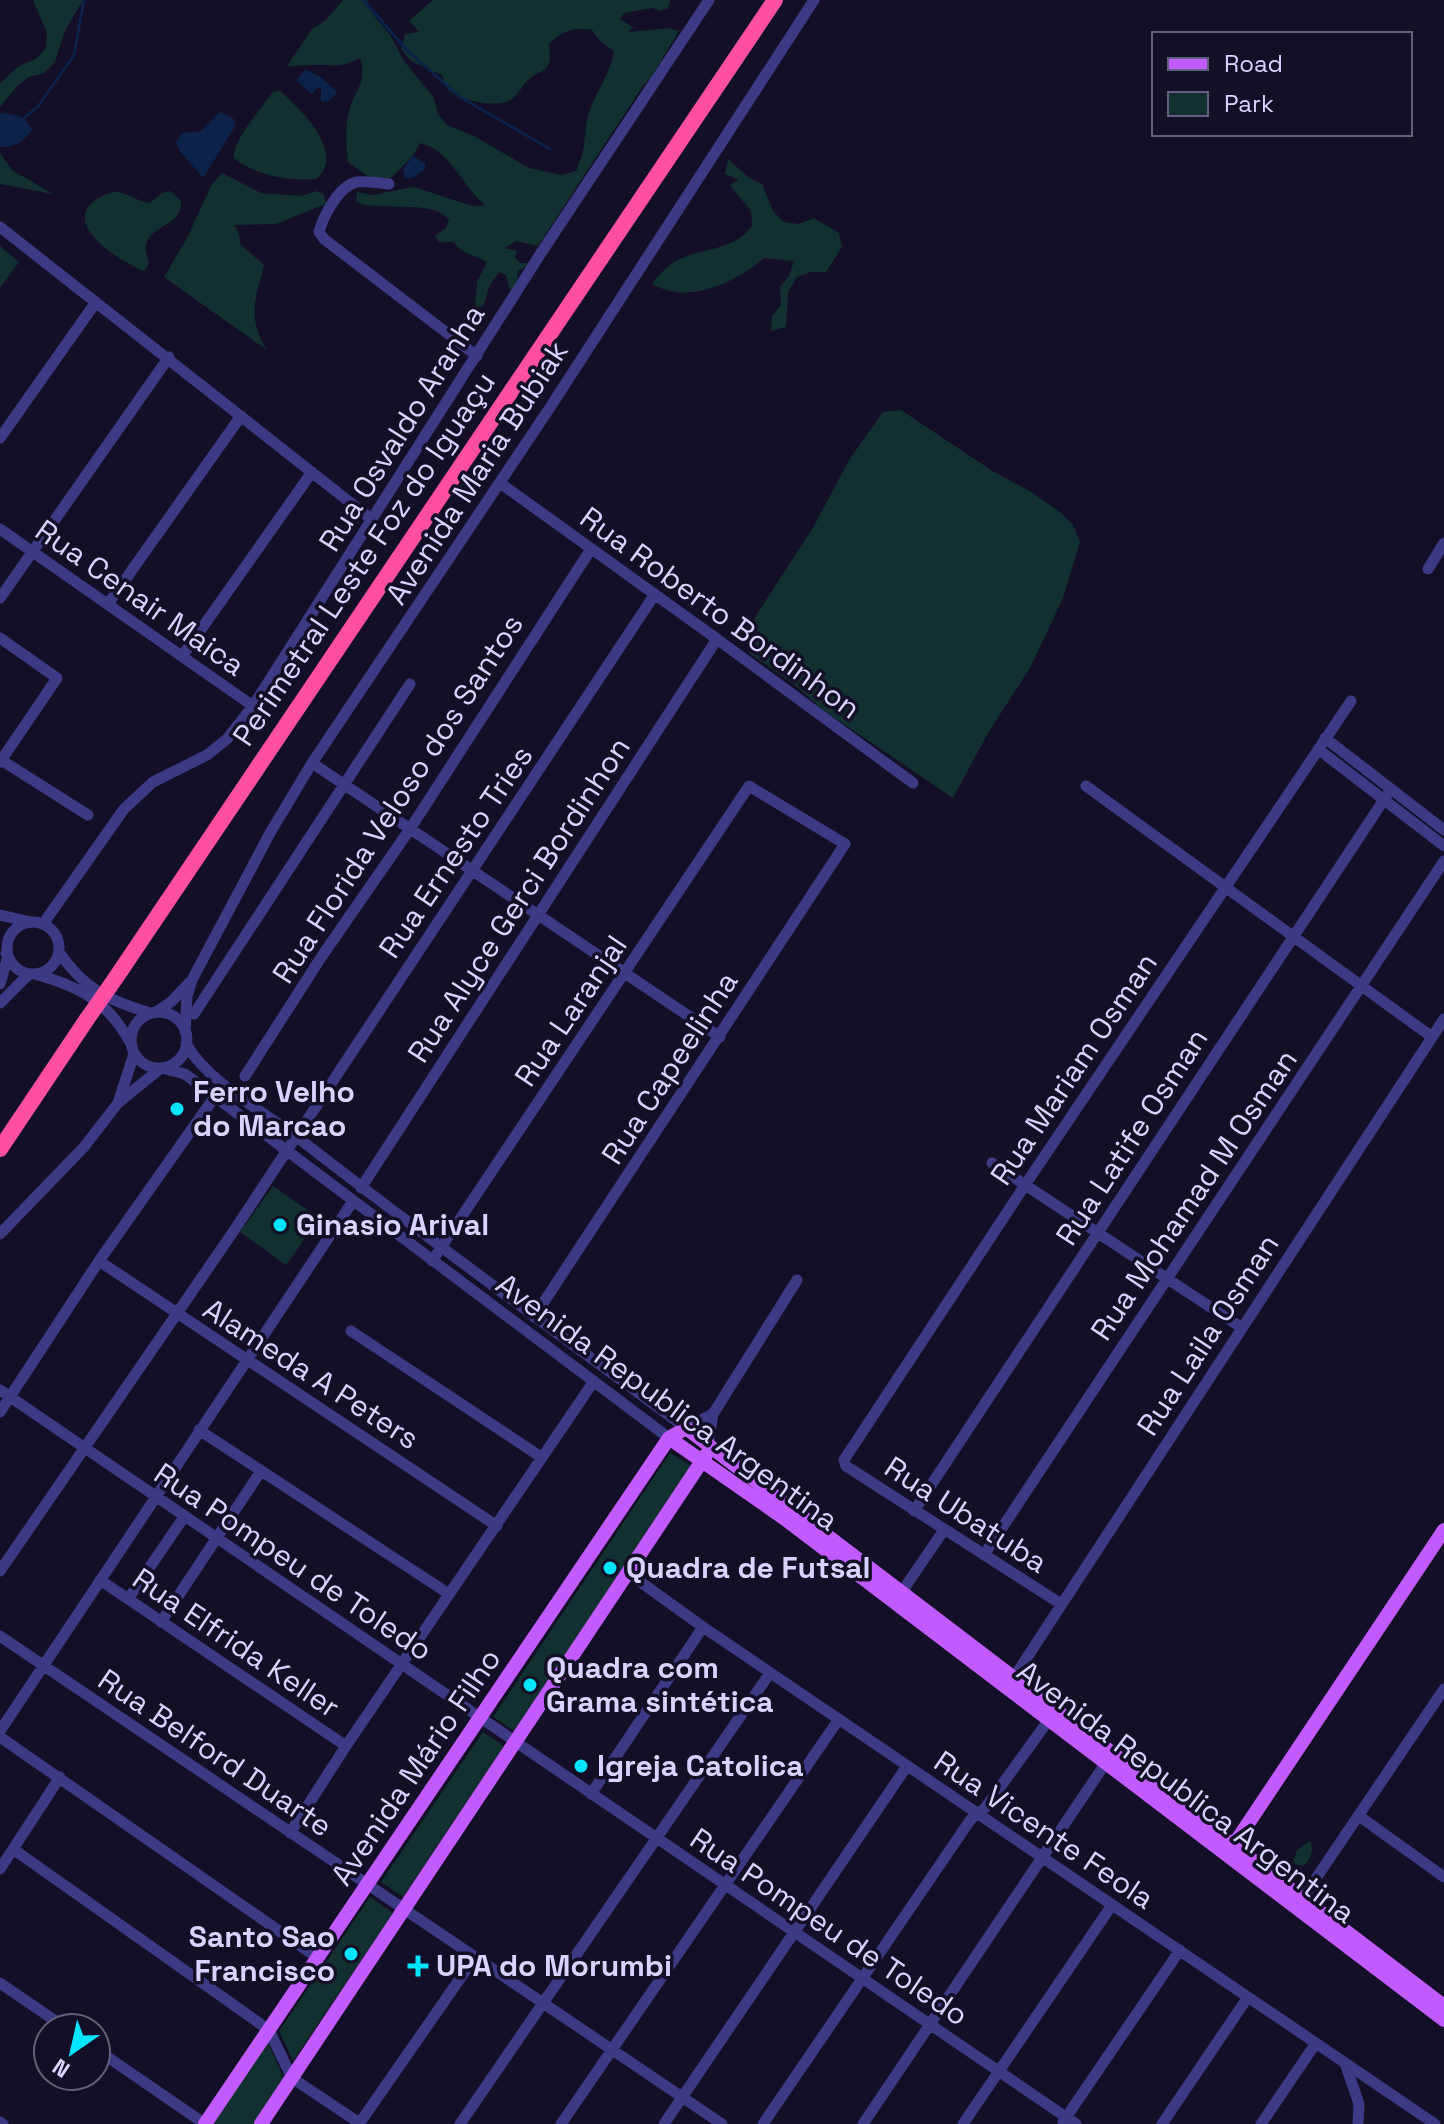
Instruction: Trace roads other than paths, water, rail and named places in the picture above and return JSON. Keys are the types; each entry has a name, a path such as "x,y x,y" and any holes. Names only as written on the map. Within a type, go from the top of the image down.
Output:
{"highway":[{"name":"Perimetral Leste Foz do Iguaçu","path":"0,1149 775,0"}],"main road":[{"path":"669,1438 686,1428"},
{"name":"Avenida Republica Argentina","path":"686,1428 901,1593 1010,1683 1048,1721 1106,1756"},
{"name":"Avenida Republica Argentina","path":"669,1438 1010,1683 1063,1716 1106,1756 1444,2020"},
{"name":"Avenida Mário Filho","path":"205,2124 669,1438"},
{"path":"261,2124 703,1461 708,1445"},
{"path":"1230,1851 1444,1530"},
{"name":"Avenida Republica Argentina","path":"1230,1851 1302,1899 1444,2006"}],"street":[{"name":"Rua Osvaldo Aranha","path":"37,923 124,809 153,782 207,755 227,739 253,706 541,253 709,0"},
{"name":"Avenida Maria Bubiak","path":"186,1038 187,996 192,980 270,833 312,763 500,483 814,0"},
{"path":"389,184 350,184 333,204 319,232 324,239 477,356"},
{"path":"0,227 370,518"},
{"path":"0,438 96,302"},
{"path":"0,598 169,357"},
{"path":"108,604 241,416"},
{"name":"Rua Osvaldo Aranha","path":"183,655 312,472"},
{"name":"Rua Roberto Bordinhon","path":"500,483 913,783"},
{"name":"Rua Cenair Maica","path":"0,529 253,706"},
{"path":"1428,569 1444,543"},
{"name":"Rua Florida Veloso dos Santos","path":"245,1076 591,549"},
{"name":"Rua Ernesto Tries","path":"0,1571 177,1314 655,594"},
{"path":"0,638 57,678 1,761 88,815"},
{"name":"Rua Alyce Gerci Bordinhon","path":"361,1188 717,639"},
{"path":"194,1014 410,684"},
{"name":"Rua Mariam Osman","path":"846,1466 846,1455 1351,701"},
{"path":"1325,738 1444,846"},
{"path":"1318,749 1444,830"},
{"path":"312,763 720,1037"},
{"name":"Rua Capeelinha","path":"534,1317 845,844 749,786"},
{"name":"Rua Laranjal","path":"432,1261 749,786"},
{"path":"1086,786 1432,1037"},
{"name":"Rua Latife Osman","path":"914,1511 1388,794"},
{"name":"Rua Mohamad M Osman","path":"984,1555 1444,861"},
{"path":"0,915 37,923 56,935 59,952 71,969 100,994 113,1002 174,1017 186,1038 178,1061 161,1068 118,1103 84,1147 0,1234"},
{"path":"0,984 12,933 20,925 37,923"},
{"path":"0,942 14,966 69,985 105,1007 119,1022 132,1048 149,1066 161,1068"},
{"path":"0,1003 32,974 51,968 59,952"},
{"name":"Avenida Maria Bubiak","path":"153,1013 171,1002 192,980"},
{"path":"118,1103 135,1024 153,1013"},
{"name":"Rua Laila Osman","path":"1010,1683 1444,1019"},
{"name":"Avenida Republica Argentina","path":"186,1038 200,1065 686,1428"},
{"name":"Avenida Republica Argentina","path":"161,1068 185,1074 216,1095 669,1438"},
{"path":"0,1412 5,1394 216,1095"},
{"path":"992,1163 1242,1328"},
{"path":"318,1958 0,1734 154,1497 353,1201"},
{"name":"Alameda A Peters","path":"99,1261 497,1526"},
{"path":"708,1445 713,1414 797,1280"},
{"path":"351,1331 541,1457"},
{"path":"290,1833 594,1381"},
{"name":"Rua Pompeu de Toledo","path":"5,1394 931,2025 1068,2122"},
{"path":"686,1428 713,1414"},
{"path":"199,1430 449,1594"},
{"name":"Rua Ubatuba","path":"846,1466 1061,1604"},
{"path":"161,1622 261,1471"},
{"path":"128,1599 184,1517"},
{"path":"901,1593 944,1530"},
{"name":"Rua Vicente Feola","path":"628,1573 770,1673 1435,2124"},
{"name":"Rua Elfrida Keller","path":"100,1580 346,1746"},
{"path":"591,1794 703,1627"},
{"name":"Rua Belford Duarte","path":"0,1636 722,2124"},
{"path":"460,2124 770,1673"},
{"path":"1302,1899 1444,1689"},
{"path":"763,2124 971,1819 985,1808 1048,1721 1063,1716"},
{"path":"561,2124 839,1719"},
{"path":"863,2124 1106,1756"},
{"path":"664,2124 907,1766"},
{"path":"0,1869 60,1777"},
{"path":"1359,1816 1444,1877"},
{"path":"13,1849 269,2030 292,2078 360,2124 475,1957"},
{"path":"963,2124 1112,1905"},
{"path":"1068,2122 1180,1950"},
{"path":"0,1983 43,2012"},
{"path":"1162,2124 1248,1997"},
{"path":"1261,2124 1316,2043"},
{"path":"112,2060 205,2124"},
{"path":"1345,2063 1359,2104 1358,2124"}],"water":[{"path":"306,69 336,91 328,102 321,101 321,88 317,87 311,94 296,80"},
{"path":"220,112 233,118 236,125 203,178 176,143 182,133 201,131"},
{"path":"0,113 19,116 32,129 19,143 0,147"},
{"path":"413,156 425,163 425,169 413,178 405,178 403,169"}],"waterway":[{"path":"21,121 39,105 74,55 84,0"},
{"path":"363,0 407,50 460,97 550,149"}],"place":[{"name":"Ferro Velho do Marcao","path":"177,1109"},
{"name":"Ginasio Arival","path":"280,1225"},
{"name":"Quadra de Futsal","path":"610,1568"},
{"name":"Quadra com Grama sintética","path":"530,1685"},
{"name":"Igreja Catolica","path":"581,1766"},
{"name":"Santo Sao Francisco","path":"351,1954"},
{"name":"UPA do Morumbi","path":"418,1966"}]}
